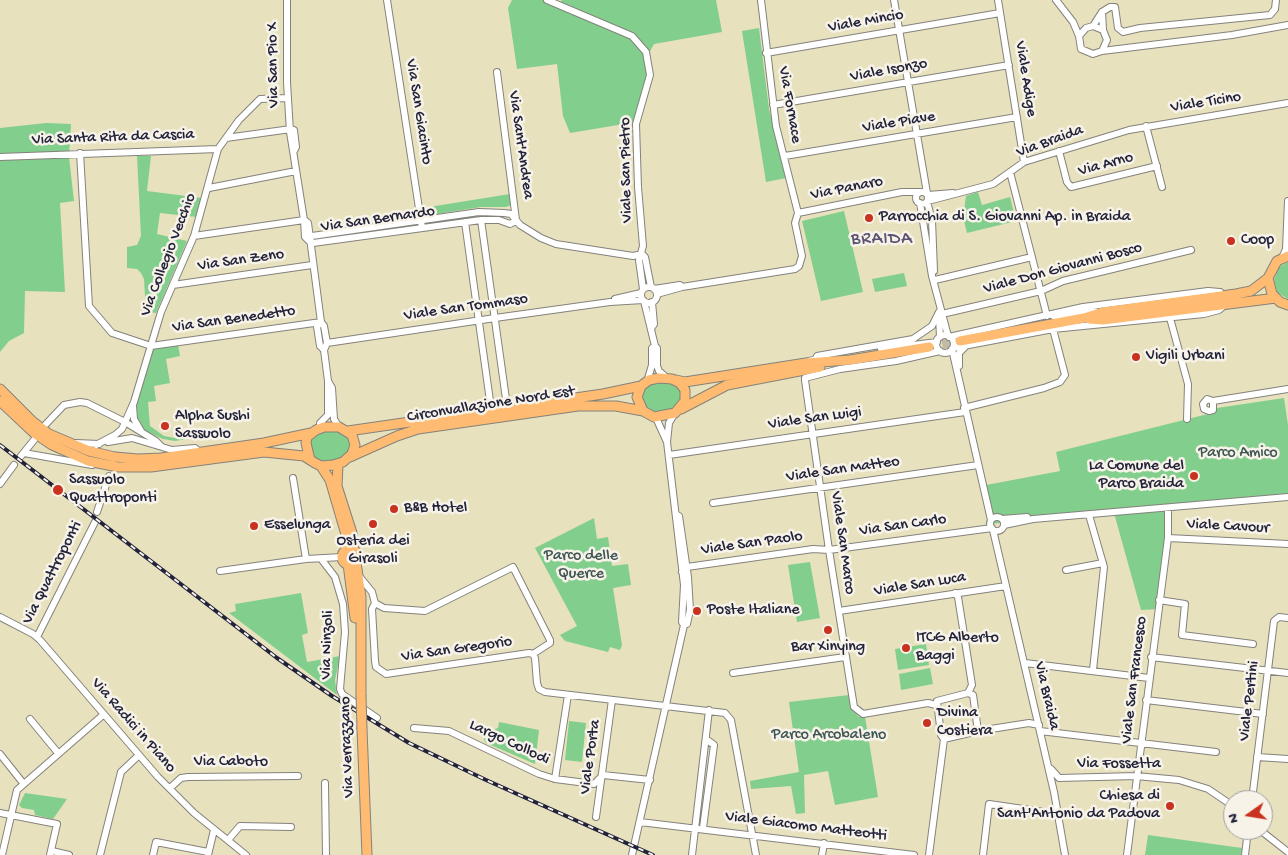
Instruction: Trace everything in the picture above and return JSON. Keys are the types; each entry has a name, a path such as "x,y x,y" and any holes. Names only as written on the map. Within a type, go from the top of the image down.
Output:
{"main road":[{"path":"963,343 1227,300 1251,291 1268,278 1273,266 1285,257"},
{"path":"1268,278 1270,289 1276,298 1288,305"},
{"path":"1084,322 1103,312 1227,300 1276,298"},
{"path":"806,370 685,382 672,379 644,384 637,397 642,411 654,416 678,411 726,385 806,370 935,342"},
{"path":"672,379 683,386 686,396 678,411"},
{"name":"Circonvallazione Nord Est","path":"348,431 603,394 644,384"},
{"path":"0,389 31,420 62,441 89,452 114,458 138,460 200,452 264,443 339,427 348,431 355,445 350,458"},
{"path":"0,401 34,433 52,445 70,454 99,464 126,468 151,467 264,452 291,453 304,456 321,466"},
{"name":"Circonvallazione Nord Est","path":"321,466 338,464 396,436 418,429 578,406 616,406 642,411"},
{"path":"310,460 306,451 306,443 316,431"},
{"name":"Via Verrazzano","path":"338,464 337,486 352,533 349,557 359,576 362,632 360,638"},
{"name":"Via Verrazzano","path":"321,466 330,480 346,534 360,638 367,855"}],"street":[{"name":"Via San Pio X","path":"287,0 288,98 291,129 294,130 296,171 304,220 308,223 320,322 317,327 320,346 325,347 328,381 328,415 320,423 316,431"},
{"name":"Via San Giacinto","path":"387,0 421,225"},
{"name":"Viale San Pietro","path":"547,0 632,36 646,52 650,75 636,124 642,254 639,260 643,296 652,327 654,346 652,348 652,365 644,384"},
{"name":"Via Fornace","path":"654,290 680,289 682,287 794,269 799,266 802,256 795,223 798,213 773,105 761,0"},
{"path":"894,0 922,174 923,197"},
{"name":"Viale Adige","path":"998,0 1024,162"},
{"path":"1056,0 1073,22 1079,36 1079,45 1085,52 1093,54 1117,48 1232,35 1288,25"},
{"path":"1093,26 1102,12 1110,7 1115,7 1118,28 1125,32 1140,28 1270,15 1275,9 1276,0"},
{"path":"1102,12 1103,30 1107,40 1117,48"},
{"name":"Viale Mincio","path":"766,53 1000,13"},
{"path":"1073,22 1086,28"},
{"path":"1079,36 1086,28 1093,26 1103,30"},
{"path":"1102,51 1107,40"},
{"name":"Viale Isonzo","path":"773,105 1009,65"},
{"name":"Via Sant'Andrea","path":"497,72 516,221"},
{"name":"Via Collegio Vecchio","path":"96,444 115,435 125,422 134,402 161,312 194,236 209,188 218,149 239,120 260,99 288,98"},
{"name":"Viale Ticino","path":"1129,130 1288,104"},
{"name":"Viale Piave","path":"785,156 1017,117"},
{"path":"1146,126 1162,187"},
{"path":"226,138 291,129"},
{"name":"Via Braida","path":"1064,855 1048,764 997,544 996,524 987,503 965,410 955,365 954,342 948,336 940,313 932,276 923,197 954,193 993,184 1024,162 1129,130"},
{"name":"Via Santa Rita da Cascia","path":"0,158 80,153 218,149"},
{"name":"Via Arno","path":"1059,151 1067,182 1071,187 1157,166"},
{"name":"Via Santa Rita da Cascia","path":"0,152 9,156"},
{"path":"80,153 89,306 112,332 151,346"},
{"path":"209,188 296,171"},
{"path":"1010,172 1041,292 1049,315"},
{"name":"Via Panaro","path":"798,213 900,194 923,197"},
{"path":"1285,257 1288,201"},
{"name":"Via San Bernardo","path":"421,225 480,212 511,214 516,221 541,238 564,246 633,256 642,254"},
{"path":"194,236 304,220"},
{"name":"Via San Bernardo","path":"309,241 312,236 421,225 481,220 499,220 510,224 516,221"},
{"path":"481,220 506,399"},
{"path":"465,222 490,401"},
{"name":"Viale Don Giovanni Bosco","path":"940,313 1041,292 1063,281 1191,250"},
{"name":"Viale San Pietro","path":"642,254 645,258 654,290"},
{"path":"934,281 1032,257"},
{"name":"Via San Zeno","path":"173,284 312,265"},
{"path":"654,290 652,302 643,296 654,290"},
{"path":"806,370 840,369 896,361 943,352 963,343 1053,329 1084,322 1102,326 1204,314 1219,310 1227,300 1225,292 1208,291 1083,307 948,336 935,342 875,350 873,348"},
{"name":"Viale San Tommaso","path":"325,347 480,320 643,296"},
{"name":"Viale San Pietro","path":"652,302 654,324 652,327"},
{"path":"1049,315 1103,312"},
{"path":"806,370 817,356 873,348 920,336 932,326 940,313"},
{"name":"Via Braida","path":"940,313 935,342 955,365"},
{"path":"1170,318 1188,384 1187,419"},
{"name":"Via San Benedetto","path":"151,346 320,322"},
{"name":"Viale San Luigi","path":"669,455 965,410 1044,388 1060,382 1065,375 1053,329"},
{"name":"Via Braida","path":"957,375 959,370 959,353 963,343"},
{"name":"Viale San Pietro","path":"654,346 657,348 659,371 672,379"},
{"name":"Viale San Marco","path":"806,370 812,433 828,550 845,657 856,711 863,714 928,703 936,706"},
{"name":"Via San Pio X","path":"328,381 332,388 334,418 339,427"},
{"path":"1214,401 1288,389"},
{"path":"46,424 64,406 80,402 97,407 125,422 156,441 162,447"},
{"name":"Via Collegio Vecchio","path":"134,402 134,419 144,435"},
{"path":"678,411 669,423 667,442 677,514 679,549 684,569"},
{"path":"654,416 667,442"},
{"path":"62,441 96,444 132,438 172,450 195,448 200,452"},
{"path":"34,440 23,455 75,464 99,464"},
{"name":"Viale San Matteo","path":"713,503 978,464"},
{"path":"0,484 14,465"},
{"name":"Via Quattroponti","path":"97,512 109,476"},
{"path":"293,478 306,559"},
{"name":"Via San Carlo","path":"828,550 1033,519 1288,497"},
{"name":"Viale San Francesco","path":"1127,855 1151,657 1168,538 1168,508"},
{"path":"632,855 684,625 684,569 679,516 677,514"},
{"path":"1089,514 1103,563 1093,670"},
{"name":"Via Quattroponti","path":"37,637 95,522"},
{"name":"Viale Cavour","path":"1168,538 1288,544"},
{"name":"Viale San Paolo","path":"684,569 813,549 828,550"},
{"path":"220,571 306,559 322,560 349,557"},
{"name":"Via Ninzoli","path":"322,560 336,577 343,604 345,632 340,689 342,694 376,718"},
{"path":"1066,570 1103,563"},
{"path":"361,597 365,592 389,610 425,611 513,567 550,640 550,643 533,654"},
{"path":"359,576 367,584 374,600"},
{"name":"Viale San Luca","path":"839,611 1006,586"},
{"path":"955,593 958,597 972,685 968,693"},
{"name":"Via San Gregorio","path":"374,600 372,609 375,662 376,667 386,674 533,654 539,689 568,695 725,713 732,720 756,855"},
{"path":"1159,600 1185,604 1182,635 1253,644"},
{"name":"Via Radici in Piano","path":"0,617 37,637 138,756 214,830 246,855"},
{"name":"Viale Pertini","path":"1253,790 1275,618 1288,618"},
{"path":"733,673 845,657"},
{"path":"1151,657 1288,673"},
{"path":"1024,663 1149,678"},
{"path":"929,855 944,739 941,735 936,706 940,700 968,693 973,695 978,731"},
{"path":"555,779 568,695"},
{"name":"Viale Porta","path":"596,817 612,700"},
{"path":"1146,700 1263,714"},
{"path":"692,855 708,710"},
{"path":"2,855 17,790 103,715"},
{"path":"30,719 58,753"},
{"path":"944,739 978,731 1029,723 1039,728 1216,752"},
{"name":"Largo Collodi","path":"414,728 449,730 539,774 555,779 594,784 603,775 650,780"},
{"path":"703,828 714,745 706,739"},
{"path":"0,754 23,783"},
{"path":"100,855 121,772 138,756"},
{"path":"1257,757 1288,759"},
{"name":"Via Fossetta","path":"1048,764 1059,778"},
{"name":"Via Caboto","path":"170,788 181,778 188,777 298,776"},
{"name":"Via Fossetta","path":"1059,778 1136,776 1179,780 1208,789 1223,799"},
{"name":"Via Fossetta","path":"1055,799 1056,785 1059,778"},
{"path":"325,783 326,855"},
{"path":"983,855 989,804 1058,814"},
{"path":"0,813 57,824 51,853 69,855"},
{"name":"Viale Giacomo Matteotti","path":"640,822 824,843 869,852 914,855"},
{"path":"228,840 240,826 291,828"},
{"path":"153,855 156,842 208,853 214,830"},
{"path":"1245,855 1247,840"},
{"path":"1273,840 1288,852"},
{"path":"822,855 824,843"}],"green space":[{"path":"512,0 544,0 557,6 562,0 716,0 722,32 654,44 648,55 647,81 636,122 570,133 563,116 557,64 517,69 508,8"},
{"path":"759,28 769,109 786,178 766,182 742,31"},
{"path":"46,123 71,124 69,157 74,201 60,203 65,292 25,291 24,333 9,341 0,352 0,128"},
{"path":"137,156 151,156 147,191 202,198 197,217 160,213 157,234 187,241 156,313 146,312 144,279 141,273 137,269 127,268 127,247 137,245 141,236"},
{"path":"978,192 982,205 1010,197 1016,221 967,233 963,217 966,196"},
{"path":"510,194 511,205 506,207 481,207 424,216 423,208"},
{"path":"844,211 863,292 821,301 802,221"},
{"path":"1288,262 1288,299 1277,292 1274,280 1279,267"},
{"path":"904,273 907,286 875,292 872,279"},
{"path":"178,344 180,356 166,359 170,383 154,386 156,401 148,402 150,426 164,436 186,437 187,439 175,441 163,439 144,430 136,418 136,402 152,349"},
{"path":"666,380 680,388 682,401 677,408 656,413 647,411 640,399 642,391 649,384"},
{"name":"Parco Amico","path":"1284,398 1288,425 1288,498 1170,510 1159,609 1141,610 1114,513 989,524 981,486 1060,471 1056,452 1208,414 1217,408"},
{"path":"334,429 348,437 350,450 346,457 330,463 319,461 310,455 310,440 317,433"},
{"name":"Parco delle Querce","path":"594,518 597,539 608,537 612,566 628,564 631,585 613,588 622,645 620,650 610,647 608,652 565,641 560,635 577,626 535,548"},
{"path":"810,562 820,618 797,622 788,565"},
{"path":"301,593 308,633 302,635 307,662 340,656 335,680 337,695 229,613 236,611 235,604"},
{"path":"926,644 929,665 898,670 895,649"},
{"path":"930,668 933,684 901,690 899,674"},
{"name":"Parco Arcobaleno","path":"849,695 851,709 859,717 865,717 878,797 835,805 828,771 804,775 805,813 796,814 791,786 751,789 750,781 799,772 789,702"},
{"path":"569,721 586,723 582,762 565,760"},
{"path":"499,722 539,730 535,764 486,743 484,740 486,732 498,728"},
{"path":"25,793 67,799 53,819 35,815 34,810 22,808 19,805"},
{"path":"1148,835 1242,848 1241,855 1145,855"}],"tunnel":[{"path":"929,347 960,341"}],"railway":[{"path":"0,445 277,658 332,696 409,743 486,780 653,855"}],"place":[{"name":"Parrocchia di S. Giovanni Ap. in Braida","path":"869,218"},
{"name":"Coop","path":"1231,241"},
{"name":"Vigili Urbani","path":"1136,357"},
{"name":"Alpha Sushi Sassuolo","path":"165,426"},
{"name":"La Comune del Parco Braida","path":"1194,476"},
{"name":"Sassuolo Quattroponti","path":"58,490"},
{"name":"B&B Hotel","path":"394,509"},
{"name":"Osteria dei Girasoli","path":"373,524"},
{"name":"Esselunga","path":"254,526"},
{"name":"Poste Italiane","path":"697,611"},
{"name":"Bar Xinying","path":"828,630"},
{"name":"ITCG Alberto Baggi","path":"906,648"},
{"name":"Divina Costiera","path":"927,723"},
{"name":"Chiesa di Sant'Antonio da Padova","path":"1170,806"}],"district":[{"name":"BRAIDA","path":"882,240"}]}
